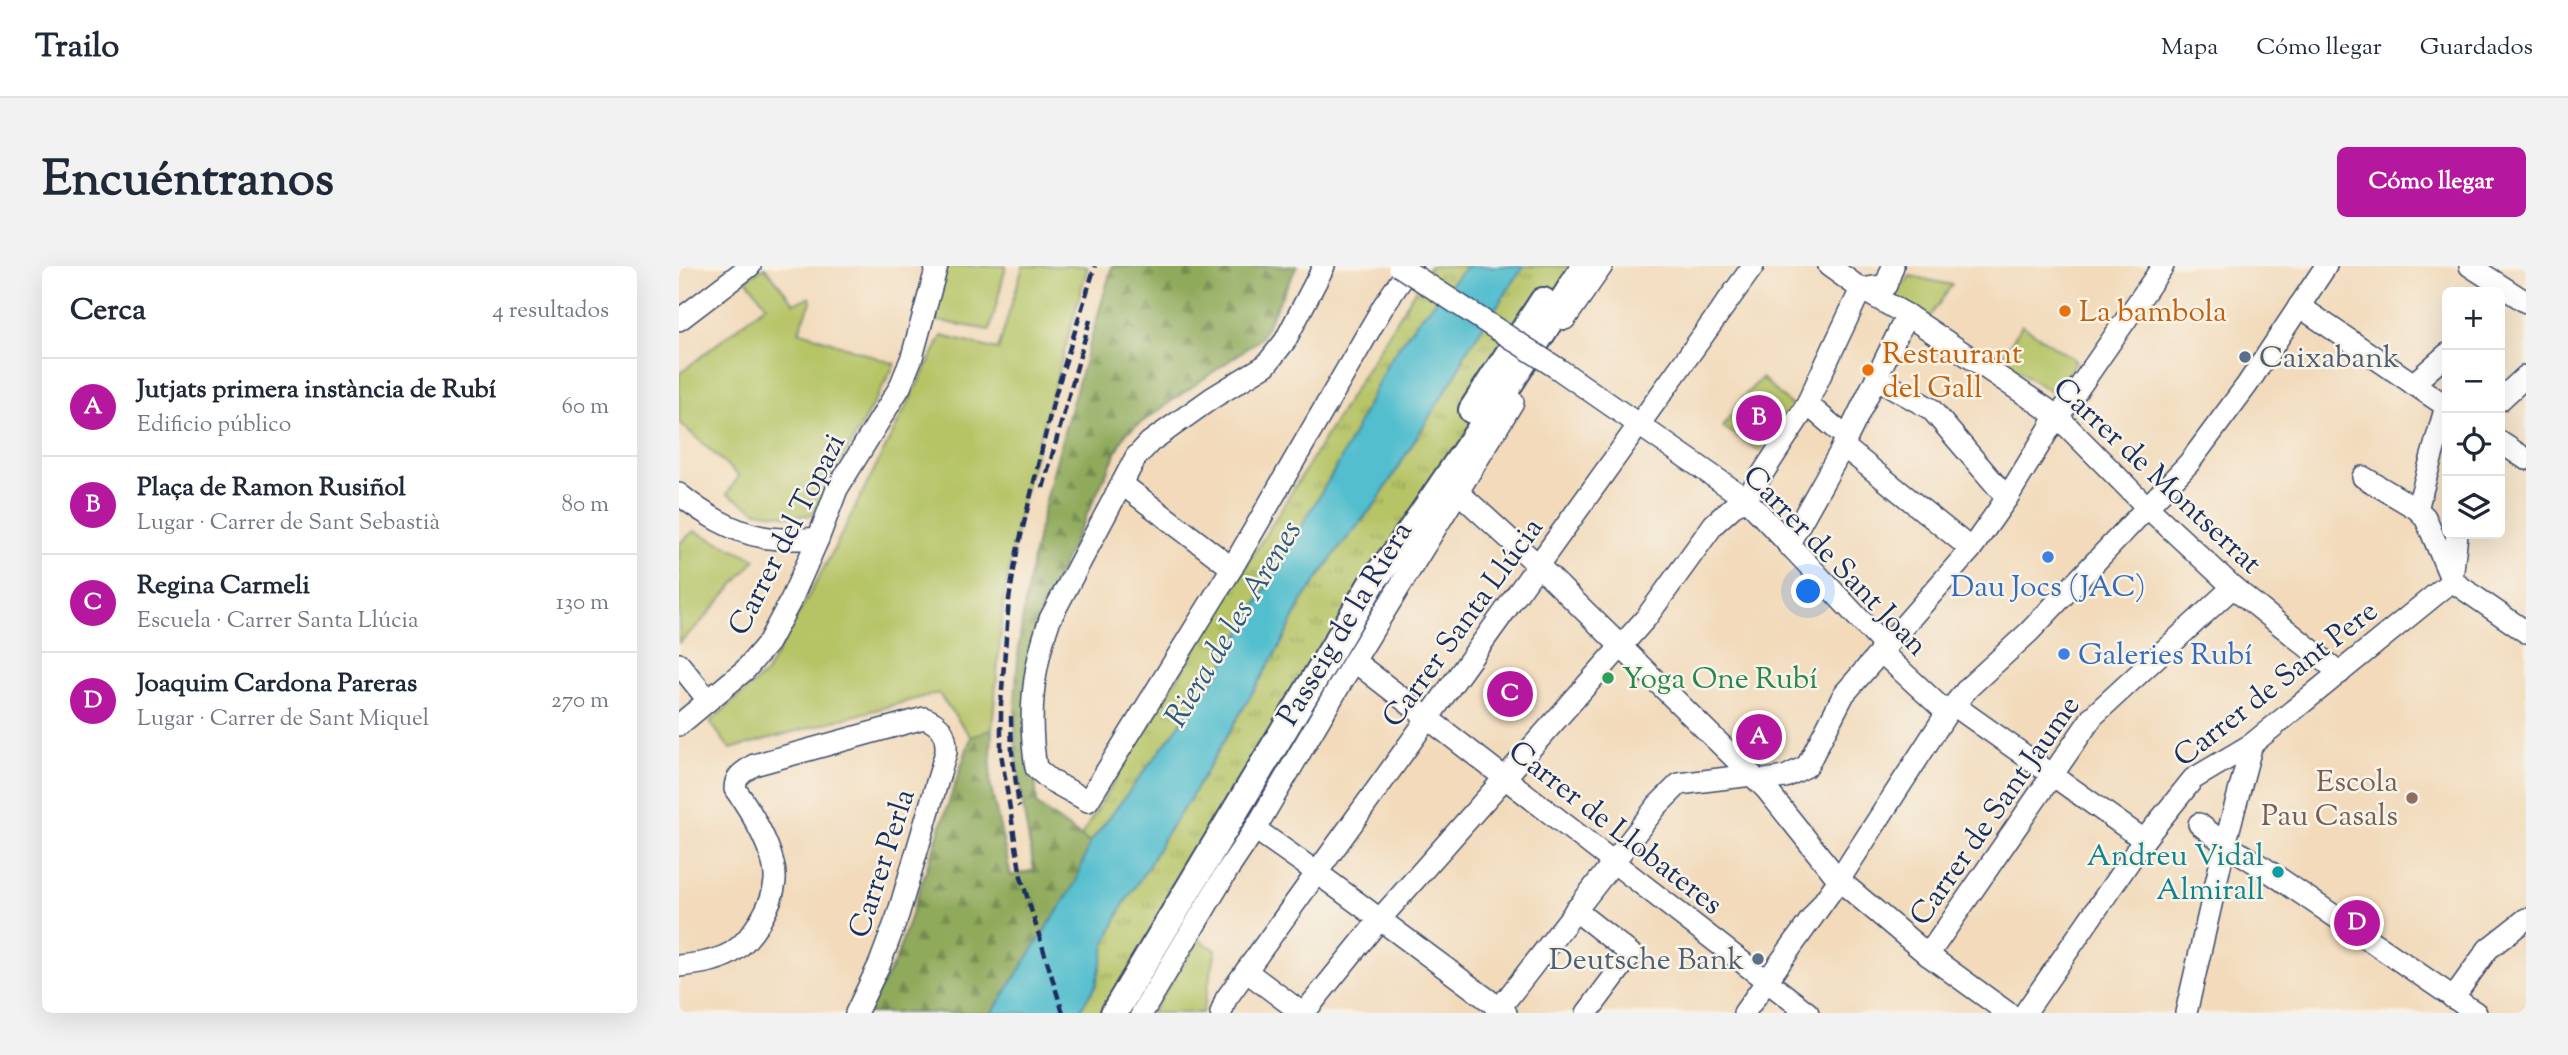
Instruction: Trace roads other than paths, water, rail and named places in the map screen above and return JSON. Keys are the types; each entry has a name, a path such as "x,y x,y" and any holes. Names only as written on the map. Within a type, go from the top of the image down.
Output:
{"main road":[{"path":"1114,1013 1313,684 1375,578 1389,547 1489,381 1568,266"},
{"path":"1375,578 1396,552 1489,416 1585,266"},
{"path":"1313,684 1367,617 1430,523 1458,492"}],"street":[{"path":"679,320 750,266"},
{"name":"Carrer del Topazi","path":"679,725 745,670 768,643 791,600 837,489 899,387 912,357 937,266"},
{"path":"1324,266 1285,341 1266,365 1212,398 1150,442 1136,457 1050,619 1042,641 1034,688 1032,713 1036,768 1050,780 1088,801 1232,568 1378,316 1411,266"},
{"name":"Carrer de Sant Joan","path":"1399,266 1560,370 1746,499 1883,644 1880,651 1951,710 2144,840"},
{"name":"Passeig de la Riera","path":"1142,1013 1552,339 1602,266"},
{"name":"Carrer Santa Llúcia","path":"1221,1013 1226,999 1316,872 1429,719 1753,266"},
{"name":"Carrer de Montserrat","path":"1829,266 2057,416 2146,506 2234,587 2340,673"},
{"path":"1246,971 1303,1013 1380,919 1622,646 1668,589 1714,524 1746,499 1807,404 1861,289 1886,285 1893,266"},
{"path":"1744,1013 1839,880 1951,710 1969,687 2029,632 2189,463 2247,385 2326,266"},
{"path":"2470,266 2517,298"},
{"path":"1255,830 1380,919 1500,1012 1575,910 1657,806 1679,783 1784,777 1807,766 1844,694 1971,549 2007,498 2057,416 2159,272"},
{"path":"2299,306 2446,406 2417,509"},
{"path":"1788,545 1845,442 1907,315"},
{"path":"2413,384 2442,358"},
{"path":"2505,395 2526,376"},
{"path":"1876,378 1931,410 2007,498"},
{"path":"1807,404 1845,442 1971,549"},
{"path":"2505,445 2526,459"},
{"path":"2363,477 2417,509 2425,517 2452,581 2526,632"},
{"path":"1122,484 1232,568"},
{"path":"1458,492 1539,566 1755,778 1839,880 1928,955 2008,1013"},
{"path":"679,494 693,506 732,526 763,537 818,539"},
{"path":"2452,581 2456,539"},
{"name":"Carrer de Sant Pere","path":"2025,1013 2144,840 2193,779 2252,744 2452,581"},
{"name":"Carrer de Sant Jaume","path":"1928,955 2092,716 2234,587"},
{"name":"Carrer de Llobateres","path":"1354,661 1808,1013"},
{"path":"679,664 708,700"},
{"name":"Carrer Perla","path":"679,966 703,963 732,952 755,929 767,908 775,881 772,857 735,789 739,775 754,765 924,718 945,733 946,752 889,939 856,1013"},
{"path":"2186,1013 2225,844 2252,744"},
{"path":"2199,824 2476,1013"},
{"path":"1575,910 1631,954 1587,1013"},
{"path":"2453,998 2488,949 2526,919"}],"water":[{"path":"1467,266 1524,266 1466,352 1457,372 1376,503 1336,552 1303,600 1280,646 1191,797 1122,907 1106,942 1096,985 1078,1013 992,1013 1075,884 1090,843 1218,674 1341,459 1388,363 1415,324"}],"railway":[{"path":"1063,1013 1021,877 1001,753 1001,703 1009,599 1017,552 1054,399 1095,266"},
{"path":"1043,488 1090,320"},
{"path":"1011,716 1012,752 1019,807"}],"place":[{"name":"La bambola","path":"2065,311"},
{"name":"Caixabank","path":"2245,357"},
{"name":"Restaurant del Gall","path":"1868,370"},
{"name":"Plaça de Ramon Rusiñol","path":"1759,418"},
{"name":"Dau Jocs (JAC)","path":"2048,557"},
{"name":"Galeries Rubí","path":"2064,654"},
{"name":"Yoga One Rubí","path":"1608,678"},
{"name":"Regina Carmeli","path":"1510,694"},
{"name":"Jutjats primera instància de Rubí","path":"1759,737"},
{"name":"Escola Pau Casals","path":"2412,798"},
{"name":"Andreu Vidal Almirall","path":"2278,872"},
{"name":"Joaquim Cardona Pareras","path":"2357,923"},
{"name":"Deutsche Bank","path":"1758,959"}],"water label":[{"name":"Riera de les Arenes","path":"1232,623"}]}
